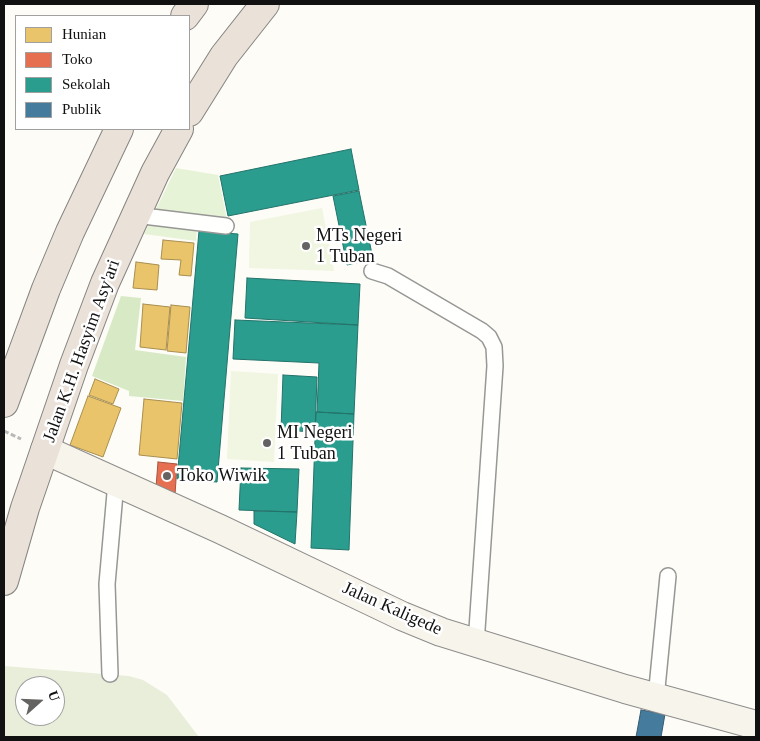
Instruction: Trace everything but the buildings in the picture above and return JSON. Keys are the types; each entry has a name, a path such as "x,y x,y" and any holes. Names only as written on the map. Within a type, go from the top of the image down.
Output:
{"highway":[{"path":"186,15 194,4"},
{"path":"190,110 224,56 265,4"},
{"path":"4,404 66,240 119,130"},
{"name":"Jalan K.H. Hasyim Asy'ari","path":"4,581 25,508 74,365 105,283 155,173 179,130"}],"street":[{"name":"Jalan Kaligede","path":"45,450 220,529 402,616 441,632 656,698 756,725"}],"lane":[{"path":"135,215 226,226"},
{"path":"372,271 388,276 482,331 489,337 494,347 495,366 476,644"},
{"path":"110,674 107,584 116,482"},
{"path":"656,698 668,576"}],"green space":[{"path":"176,168 218,175 227,220 197,229 196,241 144,234"},
{"path":"322,208 334,271 249,268 250,222"},
{"path":"121,296 141,298 135,350 186,357 183,401 129,396 129,391 92,376"},
{"path":"231,371 278,374 274,462 227,459"},
{"path":"4,666 129,676 143,680 167,695 199,737 4,737"}],"place":[{"name":"MTs Negeri 1 Tuban","path":"306,246"},
{"name":"MI Negeri 1 Tuban","path":"267,443"},
{"name":"Toko Wiwik","path":"167,476"}]}
